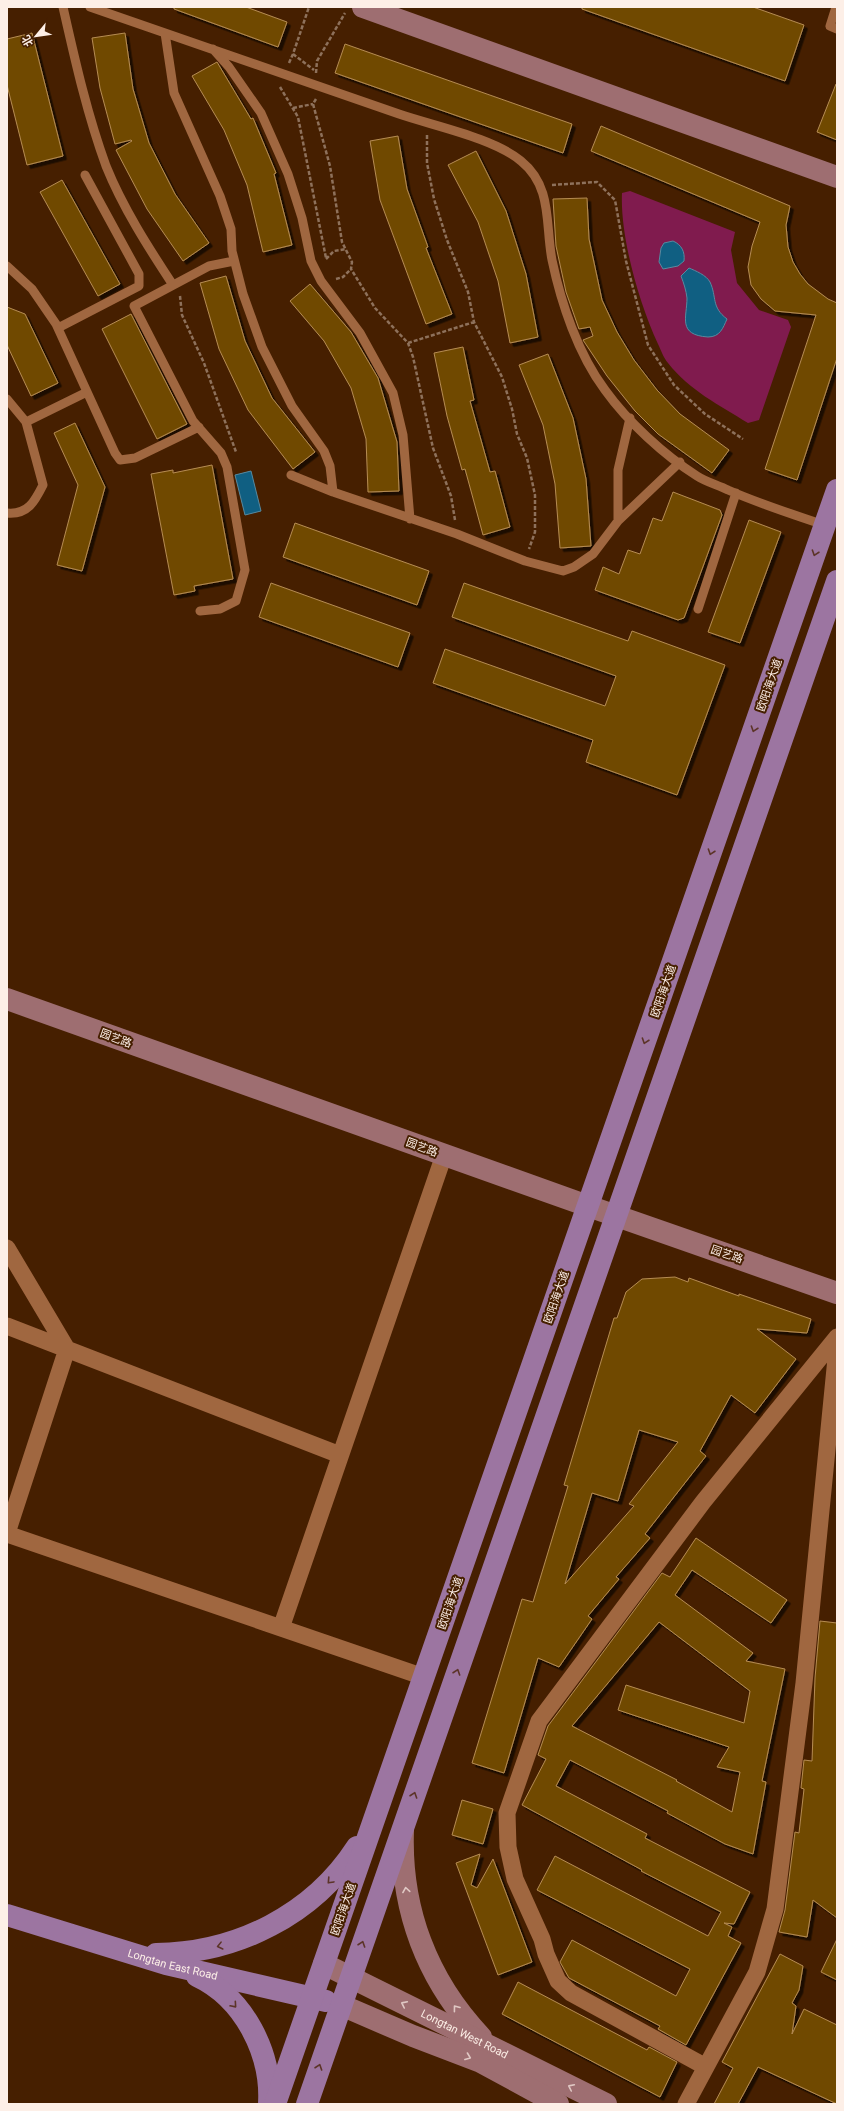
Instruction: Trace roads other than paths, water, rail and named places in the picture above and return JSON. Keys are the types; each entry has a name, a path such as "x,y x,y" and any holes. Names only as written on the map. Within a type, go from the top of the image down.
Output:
{"main road":[{"path":"363,7 837,177"},
{"name":"欧阳海大道","path":"275,2104 837,490"},
{"path":"307,2104 837,581"},
{"name":"园艺路","path":"7,999 616,1216 837,1292"},
{"path":"125,1952 163,1954 201,1951 225,1945 272,1926 308,1901 335,1876 354,1853 376,1815"},
{"path":"404,1825 402,1852 408,1904 425,1955 450,2000 465,2020 492,2048"},
{"name":"Longtan East Road","path":"7,1915 166,1964 341,2005"},
{"path":"166,1964 184,1970 206,1981 231,2001 244,2016 254,2032 266,2063 269,2080 269,2104"},
{"name":"Longtan West Road","path":"324,1964 606,2104"},
{"name":"Longtan West Road","path":"341,2005 413,2036 482,2062 558,2104"}],"street":[{"path":"281,1628 444,1155"},
{"path":"7,1248 67,1349 7,1534 424,1677"},
{"path":"7,1326 340,1455"},
{"path":"706,2067 570,1993 558,1981 546,1954 542,1939 515,1879 508,1847 507,1813 539,1721 703,1502 837,1337"},
{"path":"686,2104 757,1972 775,1909 804,1683 837,1348"}],"lane":[{"path":"63,7 81,86 106,166 138,231 176,284"},
{"path":"90,7 426,124 494,144 520,160 533,172 542,185 546,205 550,249 559,296 580,345 604,390 645,436 698,477 757,502 825,525"},
{"path":"836,7 830,26 837,29"},
{"path":"165,33 174,93 220,196 231,229 234,261 243,294 262,347 292,406 324,451 330,466 333,492"},
{"path":"213,49 229,68 261,113 288,174 302,218 311,261 321,280 360,333 393,393 403,435 410,519"},
{"path":"58,328 139,286 139,274 85,175"},
{"path":"200,612 220,609 236,601 245,570 227,466 221,453 193,421 134,306 208,266 234,261"},
{"path":"7,266 32,289 58,328 115,453 120,460 135,458 199,428"},
{"path":"26,422 87,392"},
{"path":"7,399 26,422 43,485 33,504 16,514 7,513"},
{"path":"618,521 618,470 630,418"},
{"path":"291,475 333,492 457,534 525,561 563,571 574,567 593,554 618,521 680,462"},
{"path":"698,609 736,493"}],"water":[{"path":"673,241 682,249 684,261 678,266 663,269 659,262 661,248 664,243"},
{"path":"689,268 706,277 710,282 716,306 722,315 727,319 718,334 712,337 698,336 692,333 686,324 685,318 687,298 681,276"},
{"path":"251,471 261,511 245,515 235,475"}]}
